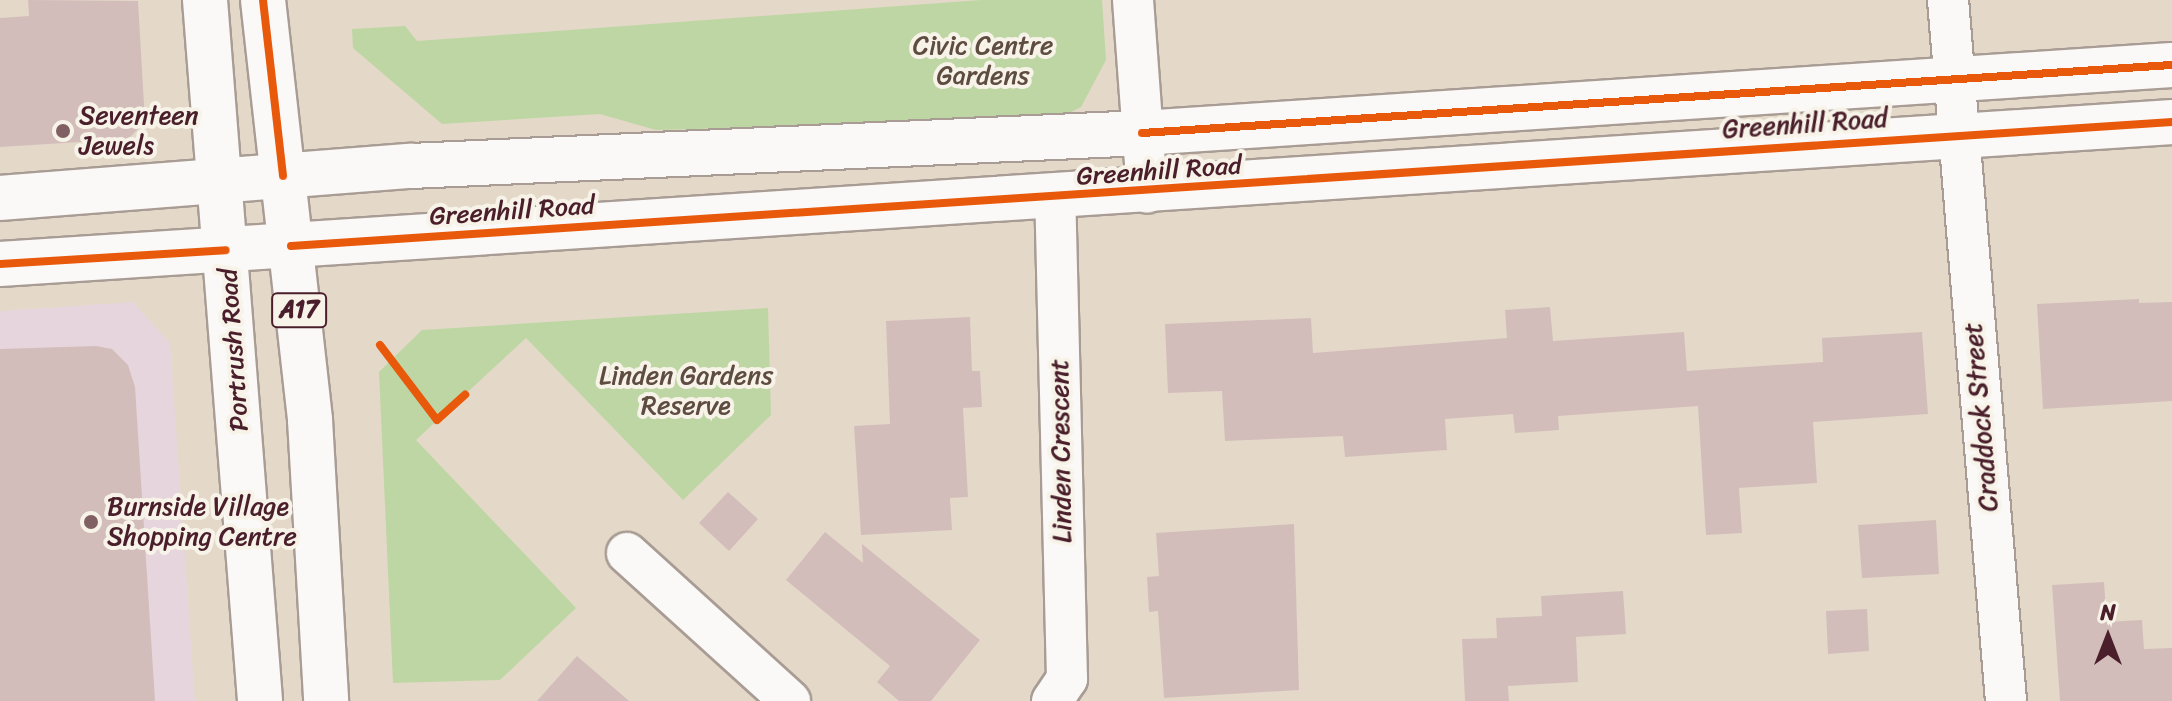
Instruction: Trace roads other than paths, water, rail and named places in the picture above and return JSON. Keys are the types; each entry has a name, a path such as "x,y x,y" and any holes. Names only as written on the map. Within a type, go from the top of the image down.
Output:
{"main road":[{"name":"Portrush Road","path":"205,0 222,181 260,701"},
{"name":"A17","path":"263,0 310,420 326,701"},
{"name":"Greenhill Road","path":"0,198 283,176 1142,133 2172,65"},
{"name":"Greenhill Road","path":"0,264 1147,192 1957,133 2172,122"}],"street":[{"path":"1133,0 1147,192"},
{"name":"Craddock Street","path":"1948,0 2006,701"},
{"name":"Linden Crescent","path":"1052,701 1067,679 1055,197"},
{"path":"627,553 790,701"}],"place":[{"name":"Seventeen Jewels","path":"63,131"},
{"name":"Burnside Village Shopping Centre","path":"91,522"}],"park label":[{"name":"Civic Centre Gardens","path":"983,61"},
{"name":"Linden Gardens Reserve","path":"686,391"}]}
